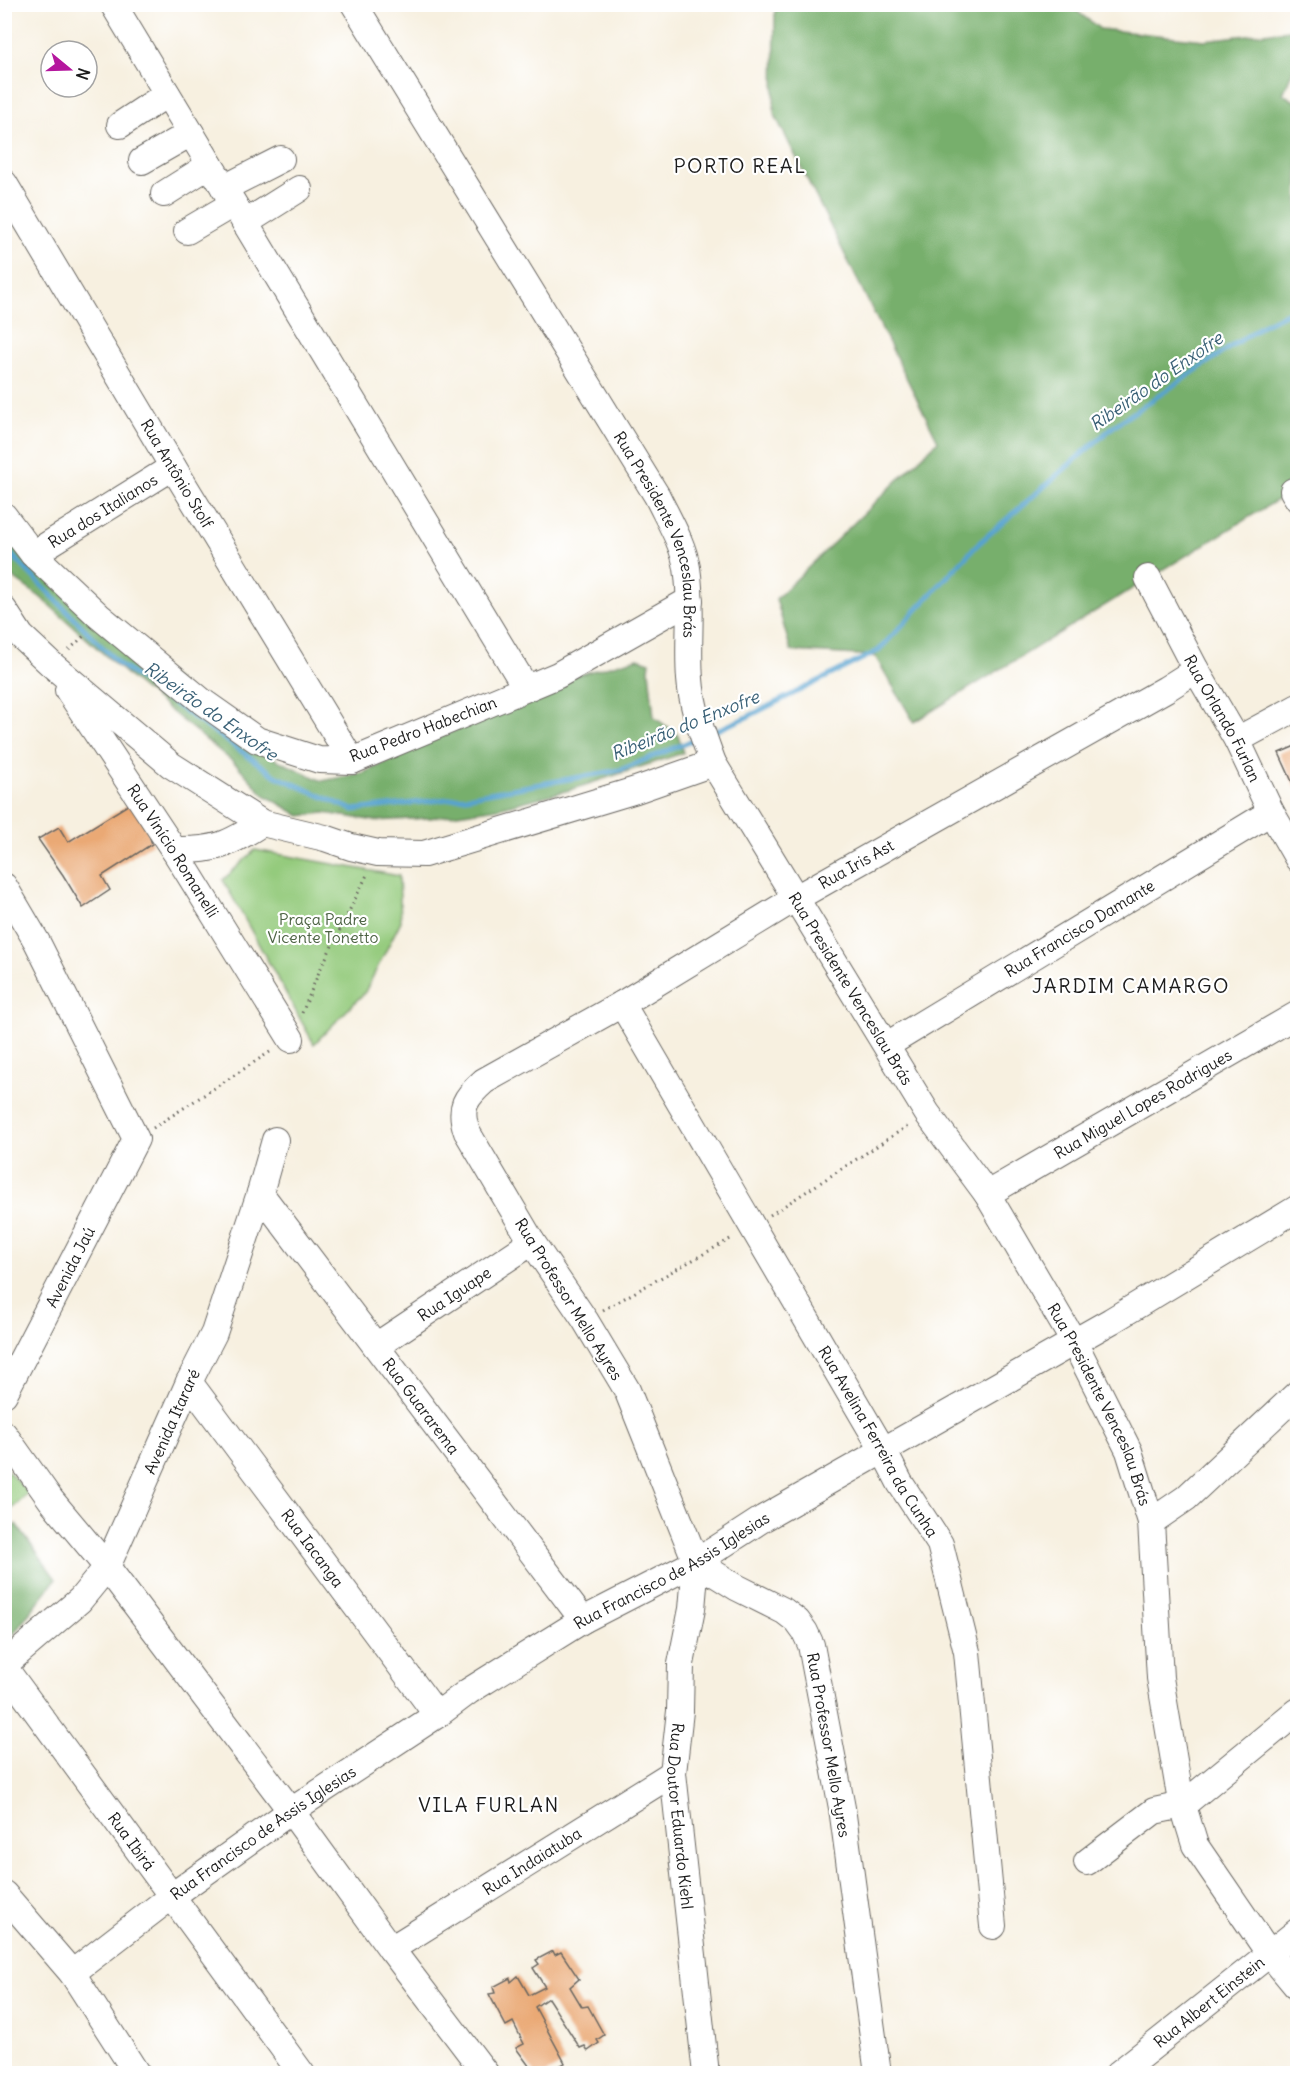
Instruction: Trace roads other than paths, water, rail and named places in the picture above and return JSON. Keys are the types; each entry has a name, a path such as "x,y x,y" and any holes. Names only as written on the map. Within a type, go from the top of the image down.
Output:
{"street":[{"path":"113,4 526,688"},
{"name":"Rua Presidente Venceslau Brás","path":"354,4 657,496 677,538 687,566 690,600 690,680 696,717 710,754 927,1113 987,1194 1074,1342 1129,1451 1151,1522 1160,1678 1183,1805 1195,1845 1269,1953 1298,1988"},
{"path":"120,125 167,93"},
{"path":"142,161 191,133"},
{"path":"234,205 281,159"},
{"path":"164,194 210,165"},
{"name":"Rua Antônio Stolf","path":"4,183 352,761"},
{"path":"187,231 234,205 299,189"},
{"name":"Rua dos Italianos","path":"33,554 173,467"},
{"name":"Rua Pedro Habechian","path":"4,516 33,554 99,616 203,702 257,740 319,760 352,761 558,675 690,600"},
{"name":"Rua Orlando Furlan","path":"1148,578 1196,670 1237,740 1271,812 1298,859"},
{"path":"4,610 21,636 51,664 171,765 262,824 325,837 351,847 378,853 424,854 575,809 710,754"},
{"name":"Rua Vinício Romanelli","path":"51,664 174,850 291,1039"},
{"name":"Rua Iris Ast","path":"464,1104 471,1092 484,1081 622,1004 796,898 1196,670"},
{"path":"1237,740 1298,707"},
{"name":"Rua Francisco Damante","path":"887,1045 1271,812"},
{"path":"174,850 201,851 218,848 262,824"},
{"name":"Avenida Jaú","path":"4,886 38,942 136,1139 4,1394"},
{"name":"Rua Avelina Ferreira da Cunha","path":"622,1004 883,1450 900,1483 940,1544 967,1652 993,1926"},
{"name":"Rua Miguel Lopes Rodrigues","path":"987,1194 1298,1014"},
{"name":"Rua Professor Mello Ayres","path":"464,1104 463,1120 467,1132 532,1242 585,1320 627,1390 696,1562 736,1587 784,1611 797,1621 811,1645 843,1808 878,2073"},
{"name":"Avenida Itararé","path":"4,1666 81,1600 107,1567 189,1382 214,1333 275,1140"},
{"name":"Rua Guararema","path":"260,1193 582,1620"},
{"name":"Rua Francisco de Assis Iglesias","path":"72,1973 172,1896 291,1811 437,1715 469,1691 582,1620 696,1562 764,1518 1074,1342 1298,1208"},
{"name":"Rua Iguape","path":"376,1346 532,1242"},
{"path":"4,1360 32,1342"},
{"name":"Rua Iacanga","path":"189,1382 437,1715"},
{"path":"1151,1522 1185,1498 1298,1393"},
{"path":"4,1434 51,1500 107,1567 486,2073"},
{"name":"Rua Doutor Eduardo Kiehl","path":"696,1562 692,1609 681,1664 680,1711 673,1773 706,2073"},
{"name":"Rua Ibirá","path":"4,1666 302,2073"},
{"path":"1088,1862 1154,1811 1183,1805 1298,1711"},
{"name":"Rua Indaiatuba","path":"391,1949 673,1773"},
{"path":"4,1894 72,1973 137,2073"},
{"name":"Rua Albert Einstein","path":"1118,2073 1298,1931"}],"waterway":[{"name":"Ribeirão do Enxofre","path":"710,733 745,718 878,651 978,544 1115,425 1266,323 1298,308"},
{"name":"Ribeirão do Enxofre","path":"4,547 120,665 276,776 353,810 466,797 620,770 696,739"}],"district":[{"name":"PORTO REAL","path":"740,165"},
{"name":"JARDIM CAMARGO","path":"1131,985"},
{"name":"VILA FURLAN","path":"489,1804"}],"park label":[{"name":"Praça Padre Vicente Tonetto","path":"323,928"}]}
